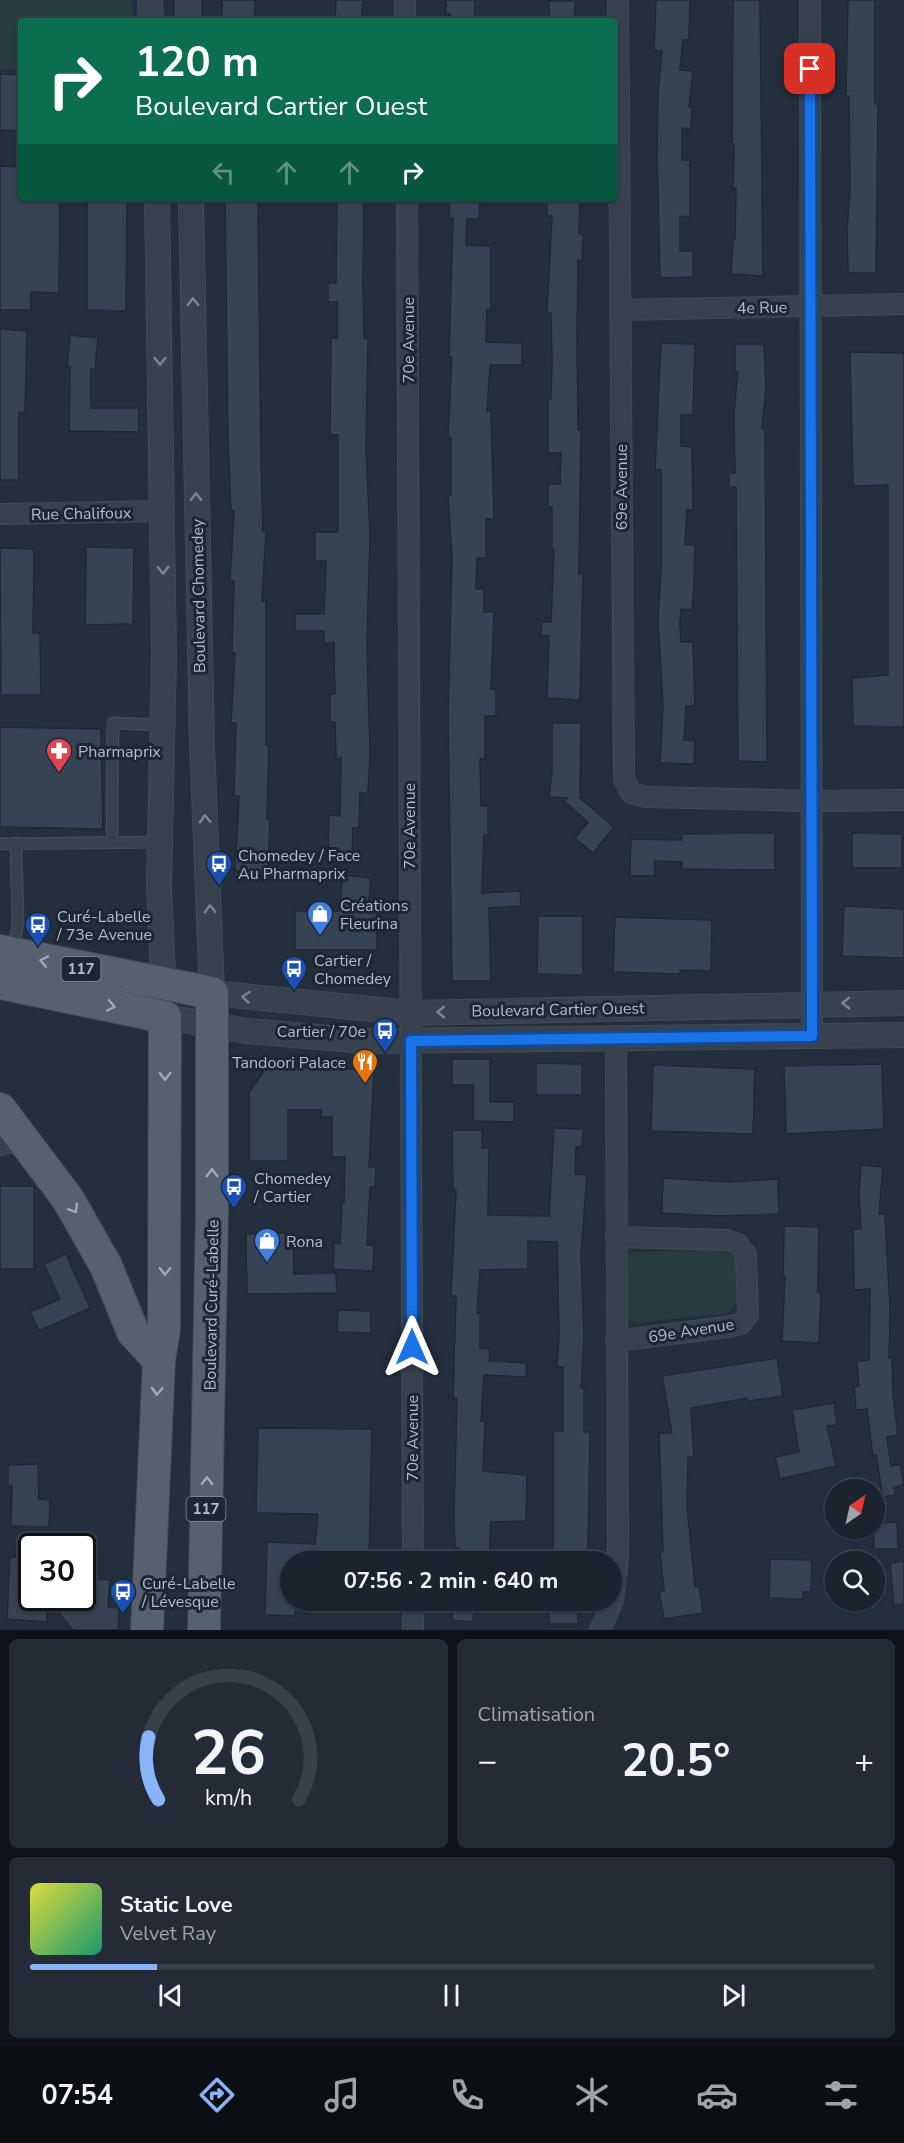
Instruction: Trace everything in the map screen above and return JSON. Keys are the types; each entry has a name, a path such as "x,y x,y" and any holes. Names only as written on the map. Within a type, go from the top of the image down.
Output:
{"main road":[{"name":"117","path":"6,953 212,993"},
{"path":"0,983 165,1017 164,1329 159,1360 147,1630"},
{"name":"Boulevard Curé-Labelle","path":"204,1630 212,1211 212,993"},
{"path":"0,1109 13,1143 68,1199 94,1242 121,1298 133,1332 159,1360"}],"street":[{"path":"150,0 151,18"},
{"path":"188,0 188,18"},
{"path":"405,0 405,18"},
{"name":"69e Avenue","path":"618,0 624,779 631,793 647,797 810,801 904,800"},
{"path":"810,0 812,1036"},
{"path":"157,201 162,511 160,842 165,1017"},
{"name":"Boulevard Chomedey","path":"191,201 201,745 212,993"},
{"name":"70e Avenue","path":"407,201 413,1551"},
{"name":"4e Rue","path":"620,310 904,304"},
{"name":"Rue Chalifoux","path":"0,514 162,511"},
{"name":"Boulevard Cartier Ouest","path":"212,993 411,1013 812,1003 904,1003"},
{"name":"Boulevard Cartier Ouest","path":"165,1017 212,1026 330,1039 411,1041 904,1035"},
{"path":"600,1630 613,1600 618,1558 616,1238 619,1143 616,1039"},
{"name":"69e Avenue","path":"616,1238 727,1240 738,1244 746,1255 747,1315 741,1323 727,1328 616,1341"},
{"path":"413,1611 413,1630"}],"lane":[{"path":"112,842 113,723 162,725"},
{"path":"0,844 160,842"},
{"path":"6,953 18,924 16,843"}],"green space":[{"path":"0,0 132,0 133,18 18,18 18,70 0,70"},
{"path":"721,1250 736,1257 738,1301 728,1313 637,1323 623,1318 624,1256 632,1252"}],"building":[{"path":"222,0 255,0 255,18 222,18"},
{"path":"336,0 363,0 361,18 335,18"},
{"path":"446,0 475,0 475,18 449,18 450,14 446,14"},
{"path":"656,0 690,0 689,40 683,40 680,70 693,71 689,107 692,107 691,129 682,128 682,160 690,160 690,217 680,216 680,251 693,251 693,277 660,278 657,149 658,93 662,51 654,51"},
{"path":"733,0 760,0 763,276 731,274 733,239 735,239 736,188 733,188 734,144 732,144"},
{"path":"848,0 875,0 875,104 878,104 876,273 848,273 849,96 846,96"},
{"path":"549,1 575,1 575,18 549,18"},
{"path":"0,74 18,75 17,131 0,130"},
{"path":"0,166 18,167 18,201 60,201 59,293 31,292 31,310 0,310"},
{"path":"87,201 127,201 126,311 87,310"},
{"path":"225,201 258,201 261,459 263,531 266,531 262,601 266,601 266,745 269,745 267,819 270,819 268,873 235,871 239,796 234,796 236,723 231,723 235,653 232,653 234,581 230,581 234,511 231,511"},
{"path":"337,201 364,201 364,338 368,338 366,451 370,532 367,644 370,758 368,793 360,793 359,828 353,828 352,858 328,857 329,815 340,816 341,758 336,759 335,722 330,722 330,694 335,694 334,643 324,643 324,631 295,631 295,614 324,614 326,561 315,561 315,532 338,532 338,435 330,435 331,338 337,338 337,302 328,302 328,283 336,283"},
{"path":"450,201 480,201 479,219 467,219 466,245 491,246 491,310 487,310 486,342 522,343 522,365 490,365 487,411 491,411 494,519 486,519 486,558 477,558 476,589 484,589 484,612 494,612 491,689 496,689 496,716 485,716 485,759 480,759 481,806 488,806 488,835 484,835 482,893 520,891 521,906 489,908 491,981 452,981 448,715 452,558 448,495 451,495 451,438 448,438 452,357 449,357 453,218 449,218"},
{"path":"547,201 580,201 579,234 583,235 582,261 578,260 577,338 578,430 581,430 579,574 583,574 580,700 547,698 549,636 541,635 541,622 551,622 554,550 552,550 552,507 548,507 548,484 560,484 561,453 548,453 548,399 551,399 552,361 551,313 547,313 552,216 547,216"},
{"path":"0,329 27,331 25,413 19,412 19,480 0,480"},
{"path":"70,335 98,338 95,369 91,369 91,408 139,408 139,432 69,431 70,367 67,367"},
{"path":"661,343 695,344 693,415 681,415 681,446 692,447 693,510 687,510 685,544 695,545 694,588 692,610 681,609 680,624 681,642 693,642 695,706 686,706 684,740 695,741 694,764 660,763 663,707 658,619 661,569 661,470 655,470"},
{"path":"735,344 764,344 766,387 762,429 765,429 767,762 738,761 736,487 729,487 729,473 735,473 734,412 738,372 735,372"},
{"path":"850,352 904,353 904,727 853,726 852,678 888,675 888,485 853,486"},
{"path":"86,547 134,548 133,624 85,625"},
{"path":"0,548 34,549 33,633 40,633 41,695 1,695"},
{"path":"552,723 581,723 580,798 614,827 593,853 575,838 588,822 564,801 567,798 549,797 552,771"},
{"path":"0,727 101,729 103,829 0,827"},
{"path":"775,833 775,870 682,869 682,862 655,861 655,876 630,876 631,839 682,840 682,834"},
{"path":"852,833 902,834 902,868 852,868"},
{"path":"343,875 371,878 368,911 377,911 377,950 295,950 295,911 339,911"},
{"path":"844,906 904,909 904,958 842,956"},
{"path":"538,916 583,916 583,975 537,974"},
{"path":"615,917 712,920 711,971 680,970 680,974 613,972"},
{"path":"452,1059 490,1059 490,1102 514,1102 514,1122 473,1121 473,1085 452,1085"},
{"path":"536,1063 582,1064 582,1095 536,1095"},
{"path":"882,1064 884,1129 786,1134 784,1066"},
{"path":"653,1065 755,1069 753,1134 651,1131"},
{"path":"267,1066 374,1070 369,1167 376,1167 375,1187 370,1187 367,1245 374,1245 373,1271 333,1269 334,1243 340,1244 345,1157 332,1157 332,1117 321,1117 321,1110 288,1110 288,1161 249,1161 249,1093"},
{"path":"554,1128 583,1129 582,1147 576,1147 575,1174 587,1175 581,1253 584,1338 581,1388 584,1388 584,1432 590,1432 588,1551 553,1551 553,1431 563,1431 563,1367 557,1367 559,1335 557,1242 528,1241 528,1269 480,1270 477,1313 480,1313 480,1348 490,1349 489,1361 527,1363 526,1377 484,1375 481,1421 485,1421 483,1471 527,1475 526,1521 491,1522 490,1551 459,1551 459,1548 455,1548 454,1513 457,1399 453,1398 456,1296 451,1296 456,1190 453,1190 452,1130 482,1130 482,1148 489,1148 488,1215 549,1216"},
{"path":"861,1165 883,1167 879,1214 885,1214 890,1308 889,1358 892,1358 893,1395 898,1435 887,1437 891,1466 900,1464 904,1484 894,1488 895,1495 885,1497 885,1479 880,1479 876,1455 873,1456 867,1409 856,1410 854,1387 859,1386 857,1361 869,1360 870,1289 854,1290 853,1229 861,1229 859,1192"},
{"path":"663,1178 729,1182 778,1179 779,1214 718,1216 662,1213"},
{"path":"0,1186 34,1186 34,1269 0,1269"},
{"path":"784,1226 819,1227 818,1293 821,1293 819,1343 782,1341 785,1276 783,1276"},
{"path":"293,1233 294,1274 336,1273 337,1293 247,1294 246,1234"},
{"path":"66,1254 90,1308 39,1331 30,1312 60,1299 44,1264"},
{"path":"338,1310 371,1311 371,1333 337,1332"},
{"path":"777,1358 783,1396 748,1401 747,1398 691,1408 694,1457 688,1457 687,1507 695,1586 699,1586 703,1613 664,1619 659,1592 664,1591 660,1552 663,1552 659,1433 672,1433 662,1376"},
{"path":"834,1403 837,1425 827,1426 836,1466 780,1479 775,1457 799,1452 792,1410"},
{"path":"258,1428 372,1429 369,1551 280,1551 280,1611 295,1611 295,1616 265,1615 267,1542 315,1544 318,1514 256,1513"},
{"path":"38,1464 39,1499 50,1500 49,1527 11,1526 12,1486 8,1486 8,1465"},
{"path":"897,1522 898,1549 874,1549 874,1539 885,1539 885,1523"},
{"path":"10,1557 18,1557 18,1611 48,1611 47,1622 7,1619"},
{"path":"770,1559 812,1560 811,1592 803,1592 803,1599 769,1598"},
{"path":"904,1561 904,1604 894,1605 890,1563"},
{"path":"96,1579 110,1580 108,1607 119,1608 118,1630 73,1630 57,1611 96,1611"},
{"path":"452,1611 474,1611 473,1622 452,1620"},
{"path":"549,1611 578,1611 578,1624 549,1624"}],"place":[{"name":"Pharmaprix","path":"59,774"},
{"name":"Chomedey / Face Au Pharmaprix","path":"219,887"},
{"name":"Créations Fleurina","path":"320,937"},
{"name":"Curé-Labelle / 73e Avenue","path":"38,948"},
{"name":"Cartier / Chomedey","path":"294,992"},
{"name":"Cartier / 70e","path":"385,1054"},
{"name":"Tandoori Palace","path":"365,1085"},
{"name":"Chomedey / Cartier","path":"234,1210"},
{"name":"Rona","path":"267,1264"},
{"name":"Curé-Labelle / Lévesque","path":"123,1615"}],"route":[{"path":"412,1347 411,1041 812,1036 810,69"}]}
